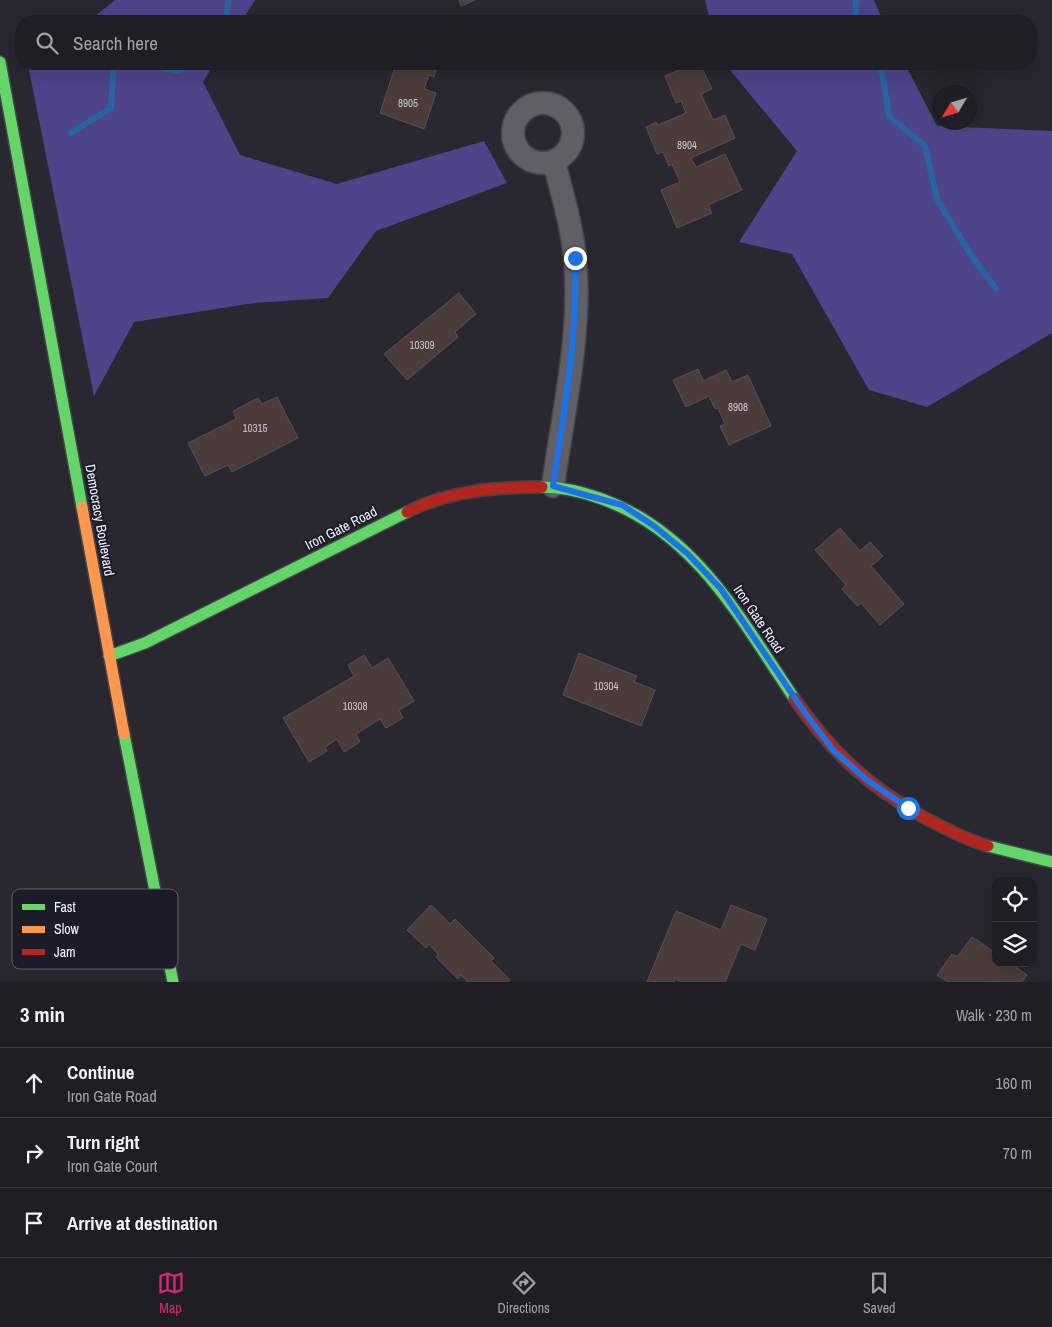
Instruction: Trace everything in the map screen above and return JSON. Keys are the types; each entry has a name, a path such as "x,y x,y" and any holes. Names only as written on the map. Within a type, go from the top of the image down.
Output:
{"street":[{"name":"Democracy Boulevard","path":"0,62 109,656 155,889"},
{"path":"553,486 570,365 577,295 575,258 554,162"},
{"name":"Iron Gate Road","path":"109,656 145,643 418,506 455,494 484,489 516,485 553,486 622,505 654,526 688,554 721,589 805,713 834,751 867,780 908,808 960,837 1052,862"},
{"name":"Democracy Boulevard","path":"170,969 173,982"}],"shaded area":[{"path":"115,0 255,0 246,15 96,15"},
{"path":"705,0 874,0 880,15 709,15"},
{"path":"29,70 210,70 203,82 240,155 337,184 484,141 507,183 376,231 328,298 254,303 134,322 94,396"},
{"path":"730,70 908,70 932,116 932,130 977,130 977,128 1052,131 1052,333 927,407 869,390 792,254 739,242 797,151"}],"building":[{"path":"459,0 475,0 461,6"},
{"path":"394,70 436,70 434,77 429,75 424,89 436,93 424,129 380,113"},
{"path":"679,70 703,70 712,89 701,94 713,120 725,115 735,138 691,158 696,167 725,154 742,190 708,205 712,213 677,228 661,190 680,182 672,164 669,166 663,152 657,154 646,127 656,122 658,125 686,113 681,101 676,103 665,76"},
{"path":"459,293 476,314 455,332 458,337 407,380 384,354"},
{"path":"698,369 703,381 726,370 732,382 748,375 771,426 729,445 720,426 725,424 718,408 715,409 709,396 686,407 673,380"},
{"path":"277,397 298,438 232,472 228,465 205,476 188,443 236,419 233,411 258,398 262,404"},
{"path":"840,528 860,551 870,542 883,556 871,566 904,604 880,625 861,603 857,606 842,589 846,585 815,550"},
{"path":"579,653 637,676 634,682 655,690 641,726 563,695"},
{"path":"364,655 372,668 388,658 414,701 399,710 403,718 386,728 380,719 356,734 360,742 344,752 337,739 325,747 327,751 309,762 283,718 354,676 348,665"},
{"path":"431,905 450,924 455,919 494,958 491,961 510,980 508,982 468,982 461,975 458,979 436,957 438,954 429,944 426,948 407,930"},
{"path":"731,905 767,919 755,950 741,944 725,982 682,982 675,979 674,982 647,982 676,911 721,930"},
{"path":"972,937 992,950 992,967 1016,967 1027,975 1022,982 948,982 937,975 952,954 957,957"}],"waterway":[{"path":"227,15 228,0"},
{"path":"855,15 856,0"},
{"path":"71,133 111,108 114,70"},
{"path":"173,70 180,70"},
{"path":"881,70 889,116 925,146 937,199 969,252 996,289"}],"traffic: fast":[{"path":"0,62 82,507"},
{"path":"542,487 572,490 602,499 635,514 664,533 690,556 713,582 735,610 794,698"},
{"path":"109,656 145,643 407,512"},
{"path":"124,734 155,889"},
{"path":"988,846 1052,862"},
{"path":"170,969 173,982"}],"traffic: slow":[{"path":"82,507 124,734"}],"traffic: jam":[{"path":"407,512 422,505 455,495 490,489 542,487"},
{"path":"794,698 822,735 868,780 925,818 963,837 988,846"}],"route":[{"path":"575,258 577,295 570,365 553,486 592,495 622,505 654,526 688,554 721,589 805,713 834,751 867,780 908,808"}]}
